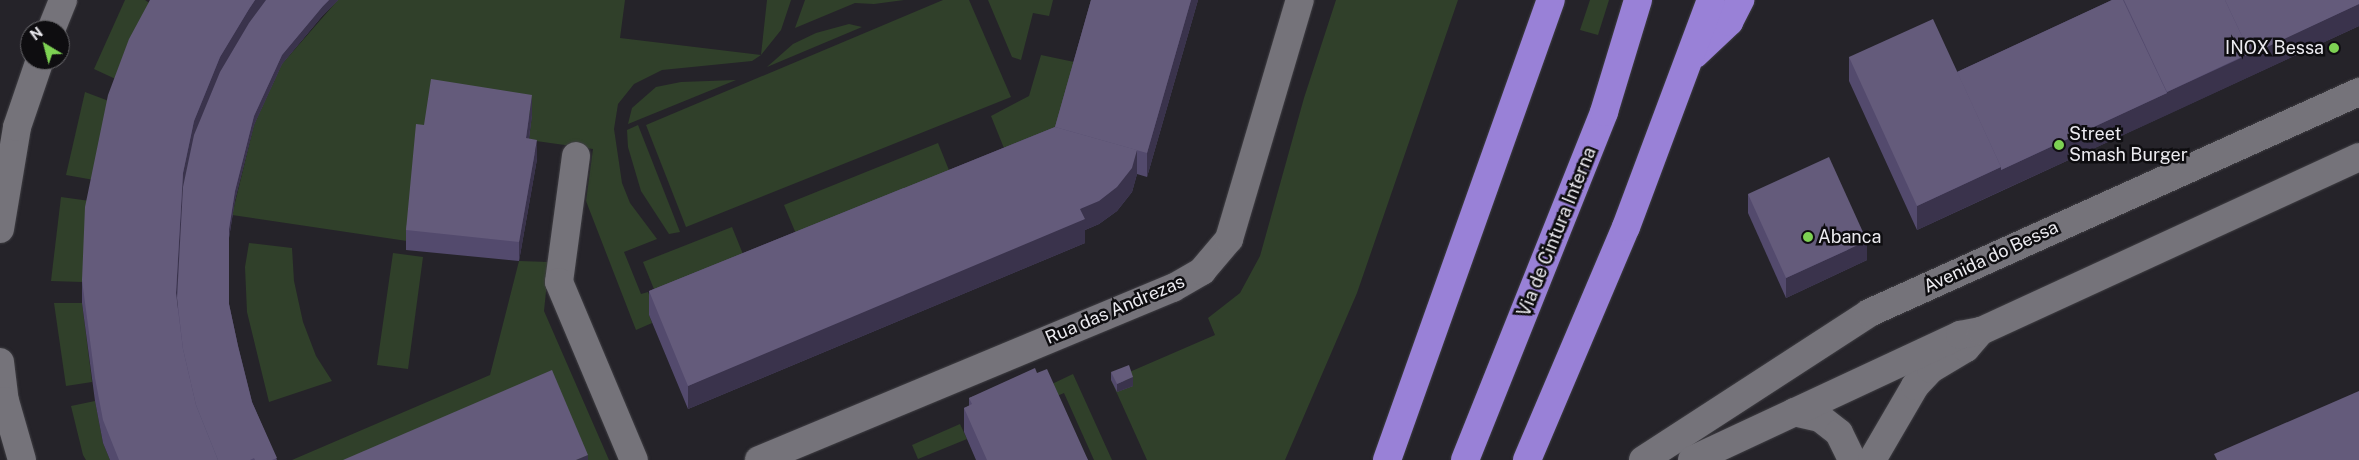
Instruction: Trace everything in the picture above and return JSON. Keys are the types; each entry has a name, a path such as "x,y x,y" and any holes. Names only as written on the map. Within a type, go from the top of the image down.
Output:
{"highway":[{"path":"1387,460 1551,0"},
{"name":"Via de Cintura Interna","path":"1464,460 1604,112 1638,0"},
{"path":"1527,460 1626,227 1692,57 1711,0"},
{"path":"1692,57 1729,22 1740,0"}],"street":[{"path":"55,20 63,0"},
{"name":"Rua das Andrezas","path":"759,460 1173,288 1202,271 1229,239 1300,0"},
{"path":"0,229 17,127 37,70"},
{"name":"Avenida do Bessa","path":"1642,460 1869,313 2358,95"},
{"path":"576,156 559,282 634,460"},
{"path":"1692,460 1960,334 1981,331 2359,158"},
{"path":"1872,460 1915,386 1931,369 1966,348 1981,331"},
{"path":"0,362 5,401 22,460"},
{"path":"1794,412 1820,418 1839,433 1852,460"}],"green space":[{"path":"125,0 145,0 158,9 122,82 94,69"},
{"path":"338,0 625,0 620,38 761,55 752,61 662,70 634,84 618,104 614,129 622,183 630,203 657,239 624,252 641,294 648,292 656,312 649,315 652,323 636,330 586,201 593,149 529,140 532,115 407,241 232,215 254,125 282,64"},
{"path":"767,0 791,0 781,30 761,55"},
{"path":"805,0 904,0 874,4 855,3 795,28"},
{"path":"943,0 969,0 1011,97 686,227 646,125"},
{"path":"988,0 1053,0 1049,16 1033,13 1021,60 1012,57"},
{"path":"1336,0 1458,0 1357,293 1285,460 1147,460 1111,380 1215,335 1208,318 1240,293 1260,256 1304,98"},
{"path":"1590,0 1609,0 1598,35 1580,30"},
{"path":"849,24 862,27 767,67 793,44 816,33"},
{"path":"1041,55 1079,63 1055,151 1012,168 991,116 1029,96"},
{"path":"736,80 628,124 632,108 656,87 681,82"},
{"path":"85,92 114,103 94,180 66,175"},
{"path":"638,125 680,232 669,234 641,191 628,147 627,130"},
{"path":"938,143 957,190 804,253 784,205"},
{"path":"61,197 90,201 83,282 51,281"},
{"path":"732,227 751,274 662,309 643,262"},
{"path":"249,243 292,248 294,281 303,322 316,356 332,381 269,402 247,312 245,267"},
{"path":"393,253 423,257 408,369 377,365"},
{"path":"519,261 549,262 544,311 609,460 292,460 490,375"},
{"path":"54,303 82,303 92,382 66,386"},
{"path":"1073,374 1112,460 1094,460 1064,393 1050,399 1035,392"},
{"path":"95,401 103,443 110,460 86,460 83,455 71,406"},
{"path":"960,424 967,439 918,459 912,445"}],"building":[{"path":"150,0 255,0 220,57 194,121 183,173 176,293 183,349 196,405 218,460 119,460 103,420 95,378 82,280 85,207 108,95 129,39"},
{"path":"266,0 329,0 282,55 254,116 235,191 229,229 229,304 252,402 277,458 272,460 255,460 254,458 250,460 218,460 196,405 183,349 177,298 183,187 194,135 220,72 249,23"},
{"path":"1091,0 1191,0 1147,153 1055,127"},
{"path":"2112,0 2123,0 2167,93 2001,170 1957,72"},
{"path":"2124,0 2225,0 2250,53 2167,92"},
{"path":"2225,0 2359,0 2359,4 2250,55"},
{"path":"1933,19 2001,167 1917,206 1849,57"},
{"path":"431,79 532,95 526,138 537,140 519,242 406,230 416,124 424,125"},
{"path":"1055,127 1137,150 1132,168 1117,187 1099,201 1080,209 1085,219 688,386 649,291"},
{"name":"Abanca","path":"1829,157 1867,241 1786,278 1748,194"},
{"path":"1129,365 1133,377 1117,384 1111,372"},
{"path":"1035,368 1037,373 1047,369 1088,460 987,460 964,408 972,404 969,398"},
{"path":"552,370 588,455 576,460 343,460"},
{"path":"2359,391 2359,460 2217,460 2214,454"}],"place":[{"name":"INOX Bessa","path":"2334,48"},
{"name":"Street Smash Burger","path":"2059,145"},
{"name":"Abanca","path":"1808,237"}]}
